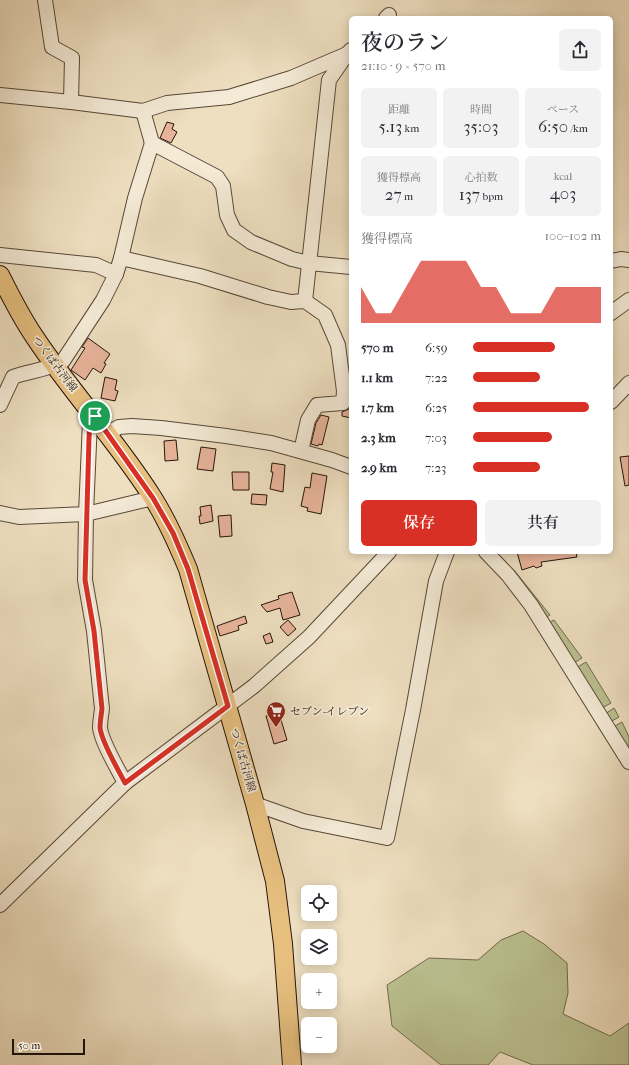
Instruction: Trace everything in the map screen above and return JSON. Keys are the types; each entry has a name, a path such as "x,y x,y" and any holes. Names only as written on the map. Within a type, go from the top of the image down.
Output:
{"main road":[{"name":"つくば古河線","path":"0,274 33,335 55,366 108,433 153,498 173,533 188,569 228,706 274,881 283,944 292,1065"}],"street":[{"path":"45,0 52,47 72,58 70,102"},
{"path":"0,94 143,111 167,104 229,97 291,78 349,52"},
{"path":"305,301 329,80 349,52"},
{"path":"0,405 13,377 55,366 63,361 103,300 116,274 135,198 152,143 143,111"},
{"path":"152,143 217,177 223,186 227,215 234,230 251,242 292,259 309,263 349,267"},
{"path":"0,255 96,265 116,274"},
{"path":"121,258 200,276 268,297 291,302 305,301 325,315 338,345 344,391 343,403 317,405 308,420 301,452"},
{"path":"613,261 621,259 629,260"},
{"path":"613,312 629,300"},
{"path":"613,400 629,383"},
{"path":"95,416 90,421 85,580 94,631 102,709 100,730 125,783"},
{"path":"108,433 124,426 161,428 272,443 349,466"},
{"path":"0,513 26,517 86,514 153,498"},
{"path":"0,904 125,783 254,686 309,637 387,554"},
{"path":"255,804 303,821 387,838 413,710 436,581 446,554"},
{"path":"488,554 508,575 531,605 629,762"}],"green space":[{"path":"514,570 550,615 545,618 512,571"},
{"path":"554,620 582,658 574,663 548,623"},
{"path":"586,662 611,703 602,708 576,668"},
{"path":"614,708 619,717 610,722 605,714"},
{"path":"622,722 629,737 629,749 614,729 615,726"},
{"path":"523,931 544,944 567,963 568,993 563,1014 610,1036 629,1023 629,1065 533,1065 500,1052 488,1065 441,1065 392,1026 387,985 429,958 478,960 501,940"}],"building":[{"path":"167,122 174,124 172,129 177,132 171,143 160,138"},
{"path":"88,338 110,354 104,363 106,364 101,373 93,368 85,380 71,370 85,348 82,347"},
{"path":"105,377 117,380 115,390 118,391 115,401 101,398"},
{"path":"349,409 349,418 342,416 342,412"},
{"path":"321,415 329,417 322,445 319,444 318,446 311,444 316,423"},
{"path":"176,440 178,460 165,461 164,441"},
{"path":"201,447 216,449 213,471 197,469"},
{"path":"629,456 629,485 625,486 620,457"},
{"path":"272,463 285,465 283,492 270,489 273,472 271,472"},
{"path":"232,472 249,472 249,490 233,490"},
{"path":"312,473 327,476 321,514 307,511 308,508 301,506 305,487 310,488"},
{"path":"252,494 267,495 266,505 251,504"},
{"path":"211,505 213,521 200,524 200,507"},
{"path":"231,515 232,536 220,537 218,516"},
{"path":"518,554 576,554 577,557 541,562 542,566 536,568 534,566 522,570"},
{"path":"292,592 300,615 283,620 280,608 267,612 261,605 279,599 278,596"},
{"path":"245,616 247,623 238,626 239,630 220,636 217,626"},
{"path":"288,620 296,629 288,636 280,627"},
{"path":"270,633 273,642 266,644 263,636"},
{"name":"セブン-イレブン","path":"279,713 287,740 274,744 266,716"}],"place":[{"name":"セブン-イレブン","path":"276,728"}],"route":[{"path":"95,416 153,498 173,533 188,569 228,706 125,783 100,730 102,709 94,631 85,580 90,421 95,416"}]}
